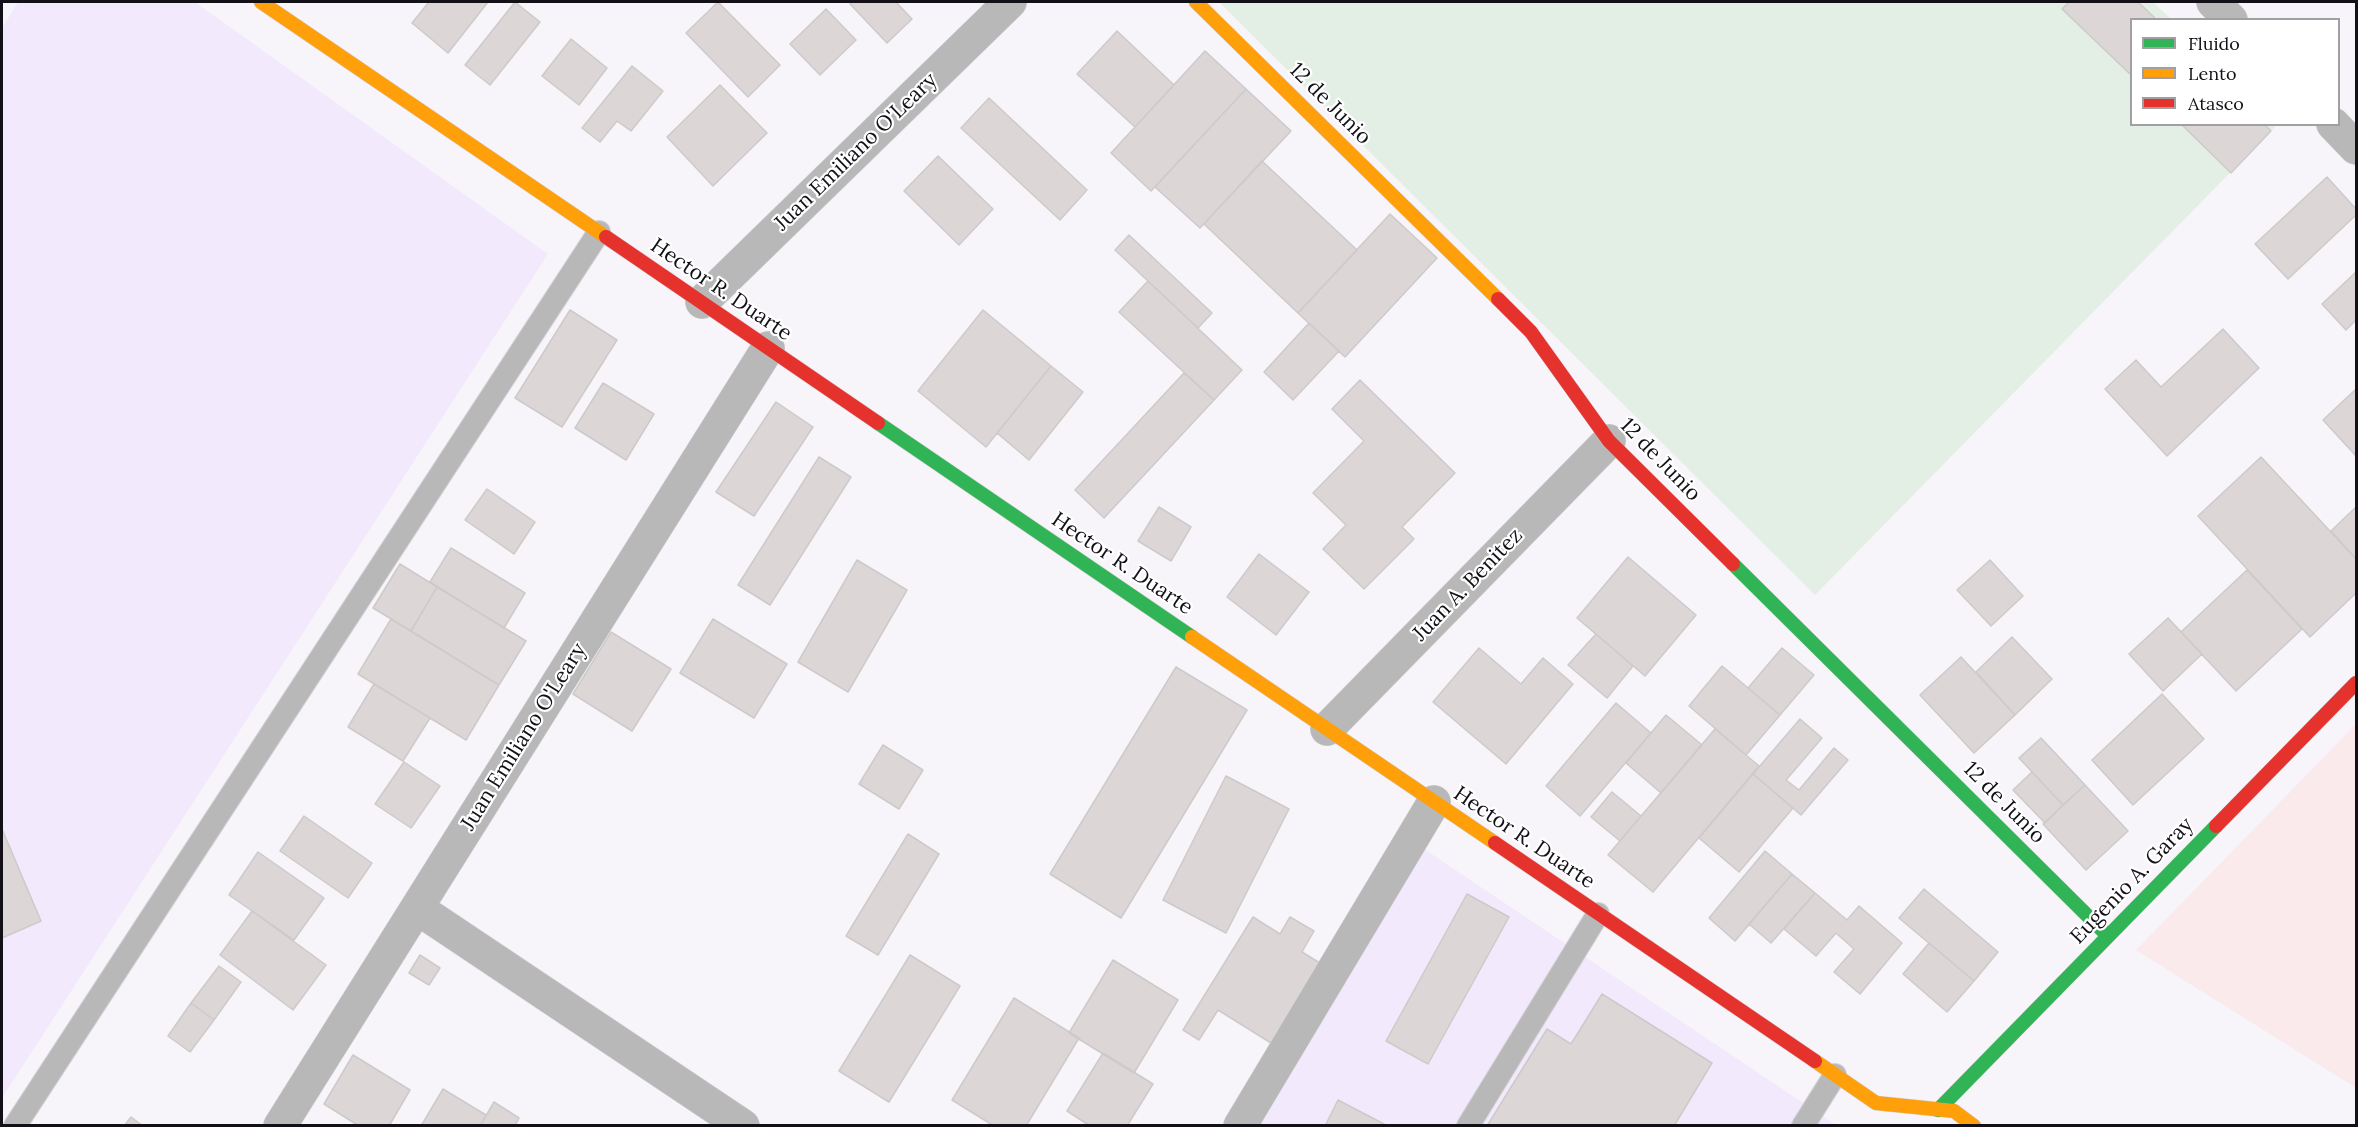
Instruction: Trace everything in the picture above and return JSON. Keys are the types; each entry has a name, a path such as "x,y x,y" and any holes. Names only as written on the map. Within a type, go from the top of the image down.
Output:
{"street":[{"name":"Hector R. Duarte","path":"261,2 1876,1103 1954,1111 1974,1125"},
{"name":"Juan Emiliano O'Leary","path":"702,302 1010,2"},
{"name":"12 de Junio","path":"1196,2 1532,332 1609,441 2108,936"},
{"path":"2213,2 2228,18"},
{"path":"2335,126 2356,148"},
{"name":"Juan Emiliano O'Leary","path":"280,1125 768,348"},
{"name":"Juan A. Benitez","path":"1327,729 1609,441"},
{"name":"Eugenio A. Garay","path":"1938,1110 2356,683"},
{"path":"1240,1125 1434,802"},
{"path":"417,908 743,1125"}],"lane":[{"path":"15,1125 599,232"},
{"path":"1468,1125 1598,914"},
{"path":"1803,1125 1835,1075"}],"shaded area":[{"path":"18,2 195,2 548,254 2,1098 2,28"},
{"path":"1219,2 2153,2 2170,18 2130,18 2130,126 2276,126 1815,595"},
{"path":"2356,724 2356,1088 2136,950"},
{"path":"1424,849 1836,1125 1254,1126"}],"building":[{"path":"429,2 488,2 448,53 412,23"},
{"path":"515,2 540,22 490,85 465,65"},
{"path":"718,2 780,65 748,97 686,33"},
{"path":"853,2 896,2 912,19 887,43 850,4"},
{"path":"2069,2 2138,2 2155,18 2130,18 2130,74 2062,9"},
{"path":"826,9 856,40 820,75 790,44"},
{"path":"1117,31 1174,85 1135,127 1077,74"},
{"path":"571,39 607,68 579,105 542,76"},
{"path":"1205,51 1246,89 1151,191 1111,153"},
{"path":"632,66 663,91 631,131 617,121 600,142 582,128"},
{"path":"720,85 767,133 713,186 667,137"},
{"path":"1246,89 1291,131 1200,228 1155,187"},
{"path":"989,98 1087,190 1060,220 961,128"},
{"path":"2183,126 2266,126 2271,131 2231,173"},
{"path":"938,156 993,209 959,245 904,191"},
{"path":"1262,161 1357,250 1298,313 1204,224"},
{"path":"2327,177 2356,209 2356,215 2288,279 2255,244"},
{"path":"1390,214 1437,258 1345,357 1298,313"},
{"path":"1129,235 1212,313 1198,328 1115,250"},
{"path":"2356,272 2356,320 2346,330 2322,304"},
{"path":"1148,281 1242,370 1214,400 1119,312"},
{"path":"570,310 617,340 562,427 515,398"},
{"path":"983,310 1051,366 986,447 918,391"},
{"path":"1309,323 1339,351 1293,400 1264,372"},
{"path":"2223,329 2259,368 2167,456 2105,389 2136,360 2161,387"},
{"path":"1051,366 1083,392 1029,460 997,433"},
{"path":"1184,373 1214,400 1104,518 1075,490"},
{"path":"1360,380 1455,473 1402,527 1414,539 1364,589 1323,549 1346,525 1313,493 1364,441 1332,409"},
{"path":"603,383 654,414 626,460 575,428"},
{"path":"2356,389 2356,456 2323,420"},
{"path":"776,402 813,427 754,516 716,492"},
{"path":"819,457 851,477 770,605 738,585"},
{"path":"2261,457 2356,559 2356,593 2310,637 2198,516"},
{"path":"487,489 535,522 514,554 465,520"},
{"path":"1159,507 1191,527 1171,561 1138,541"},
{"path":"2356,507 2356,559 2331,531"},
{"path":"451,548 525,593 504,628 430,582"},
{"path":"1259,554 1309,592 1276,635 1227,597"},
{"path":"1628,557 1696,615 1645,676 1577,618"},
{"path":"857,560 907,590 848,692 798,662"},
{"path":"1990,560 2023,596 1991,626 1957,590"},
{"path":"400,564 437,587 411,631 373,608"},
{"path":"2247,570 2302,629 2236,691 2181,632"},
{"path":"437,587 526,641 499,685 411,631"},
{"path":"2168,618 2202,654 2163,691 2129,654"},
{"path":"391,619 499,685 466,740 358,674"},
{"path":"713,619 787,664 754,718 680,673"},
{"path":"611,632 671,669 632,731 573,694"},
{"path":"1596,634 1633,666 1607,698 1568,665"},
{"path":"2012,637 2052,679 2015,715 1976,672"},
{"path":"1479,648 1521,684 1543,658 1573,684 1506,764 1433,702"},
{"path":"1782,648 1814,675 1780,715 1748,688"},
{"path":"1961,657 2015,715 1974,753 1920,695"},
{"path":"1722,666 1780,715 1746,755 1689,706"},
{"path":"1176,667 1247,710 1121,918 1050,874"},
{"path":"374,684 430,718 403,761 348,727"},
{"path":"2162,694 2204,739 2133,805 2092,760"},
{"path":"1616,703 1651,733 1580,816 1546,786"},
{"path":"1666,715 1702,745 1661,793 1626,763"},
{"path":"1800,719 1822,738 1786,780 1799,790 1834,748 1848,760 1801,815 1753,774"},
{"path":"1715,729 1759,766 1653,892 1608,855"},
{"path":"2041,738 2085,785 2063,805 2019,758"},
{"path":"883,745 923,770 899,809 859,784"},
{"path":"404,762 440,786 411,828 375,804"},
{"path":"2032,772 2063,805 2045,823 2013,790"},
{"path":"1753,774 1793,808 1739,872 1699,838"},
{"path":"1226,776 1289,809 1226,933 1163,900"},
{"path":"2085,785 2128,831 2086,870 2043,824"},
{"path":"1612,792 1641,816 1620,841 1591,817"},
{"path":"304,816 372,863 348,898 280,851"},
{"path":"2,829 41,921 2,938"},
{"path":"908,834 939,854 878,955 846,936"},
{"path":"1765,851 1792,874 1735,941 1709,918"},
{"path":"258,852 324,898 294,940 229,895"},
{"path":"1792,874 1815,893 1771,943 1749,924"},
{"path":"1924,889 1998,952 1974,981 1899,918"},
{"path":"1815,893 1847,920 1859,906 1902,943 1860,994 1834,972 1854,949 1836,933 1816,956 1784,929"},
{"path":"1467,894 1509,917 1428,1064 1386,1041"},
{"path":"252,911 326,965 293,1010 220,955"},
{"path":"1253,917 1280,934 1290,917 1314,931 1302,952 1328,968 1279,1048 1218,1010 1199,1040 1183,1030"},
{"path":"1929,943 1974,981 1947,1012 1903,974"},
{"path":"420,955 440,968 429,985 409,973"},
{"path":"910,955 960,986 889,1102 839,1071"},
{"path":"1113,960 1178,1000 1134,1073 1069,1033"},
{"path":"219,966 241,982 214,1020 191,1003"},
{"path":"1602,994 1712,1063 1674,1126 1487,1126 1547,1029 1571,1044"},
{"path":"1014,998 1079,1038 1026,1126 994,1126 952,1100"},
{"path":"191,1003 214,1020 190,1052 168,1036"},
{"path":"1103,1053 1153,1084 1127,1126 1090,1126 1067,1111"},
{"path":"353,1055 410,1090 389,1126 359,1126 324,1104"},
{"path":"443,1089 486,1115 480,1126 421,1126"},
{"path":"1338,1100 1384,1124 1383,1126 1325,1126"},
{"path":"494,1102 519,1118 515,1126 480,1126"},
{"path":"131,1117 143,1126 124,1126"}],"traffic: fast":[{"path":"878,423 1192,637"},
{"path":"1733,564 2108,936"},
{"path":"1938,1110 2216,826"}],"traffic: slow":[{"path":"261,2 606,237"},
{"path":"1196,2 1498,299"},
{"path":"1192,637 1495,843"},
{"path":"1815,1061 1876,1103 1954,1111 1974,1126"}],"traffic: jam":[{"path":"606,237 878,423"},
{"path":"1498,299 1531,332 1609,441 1733,564"},
{"path":"2216,826 2356,683"},
{"path":"1495,843 1815,1061"}]}
